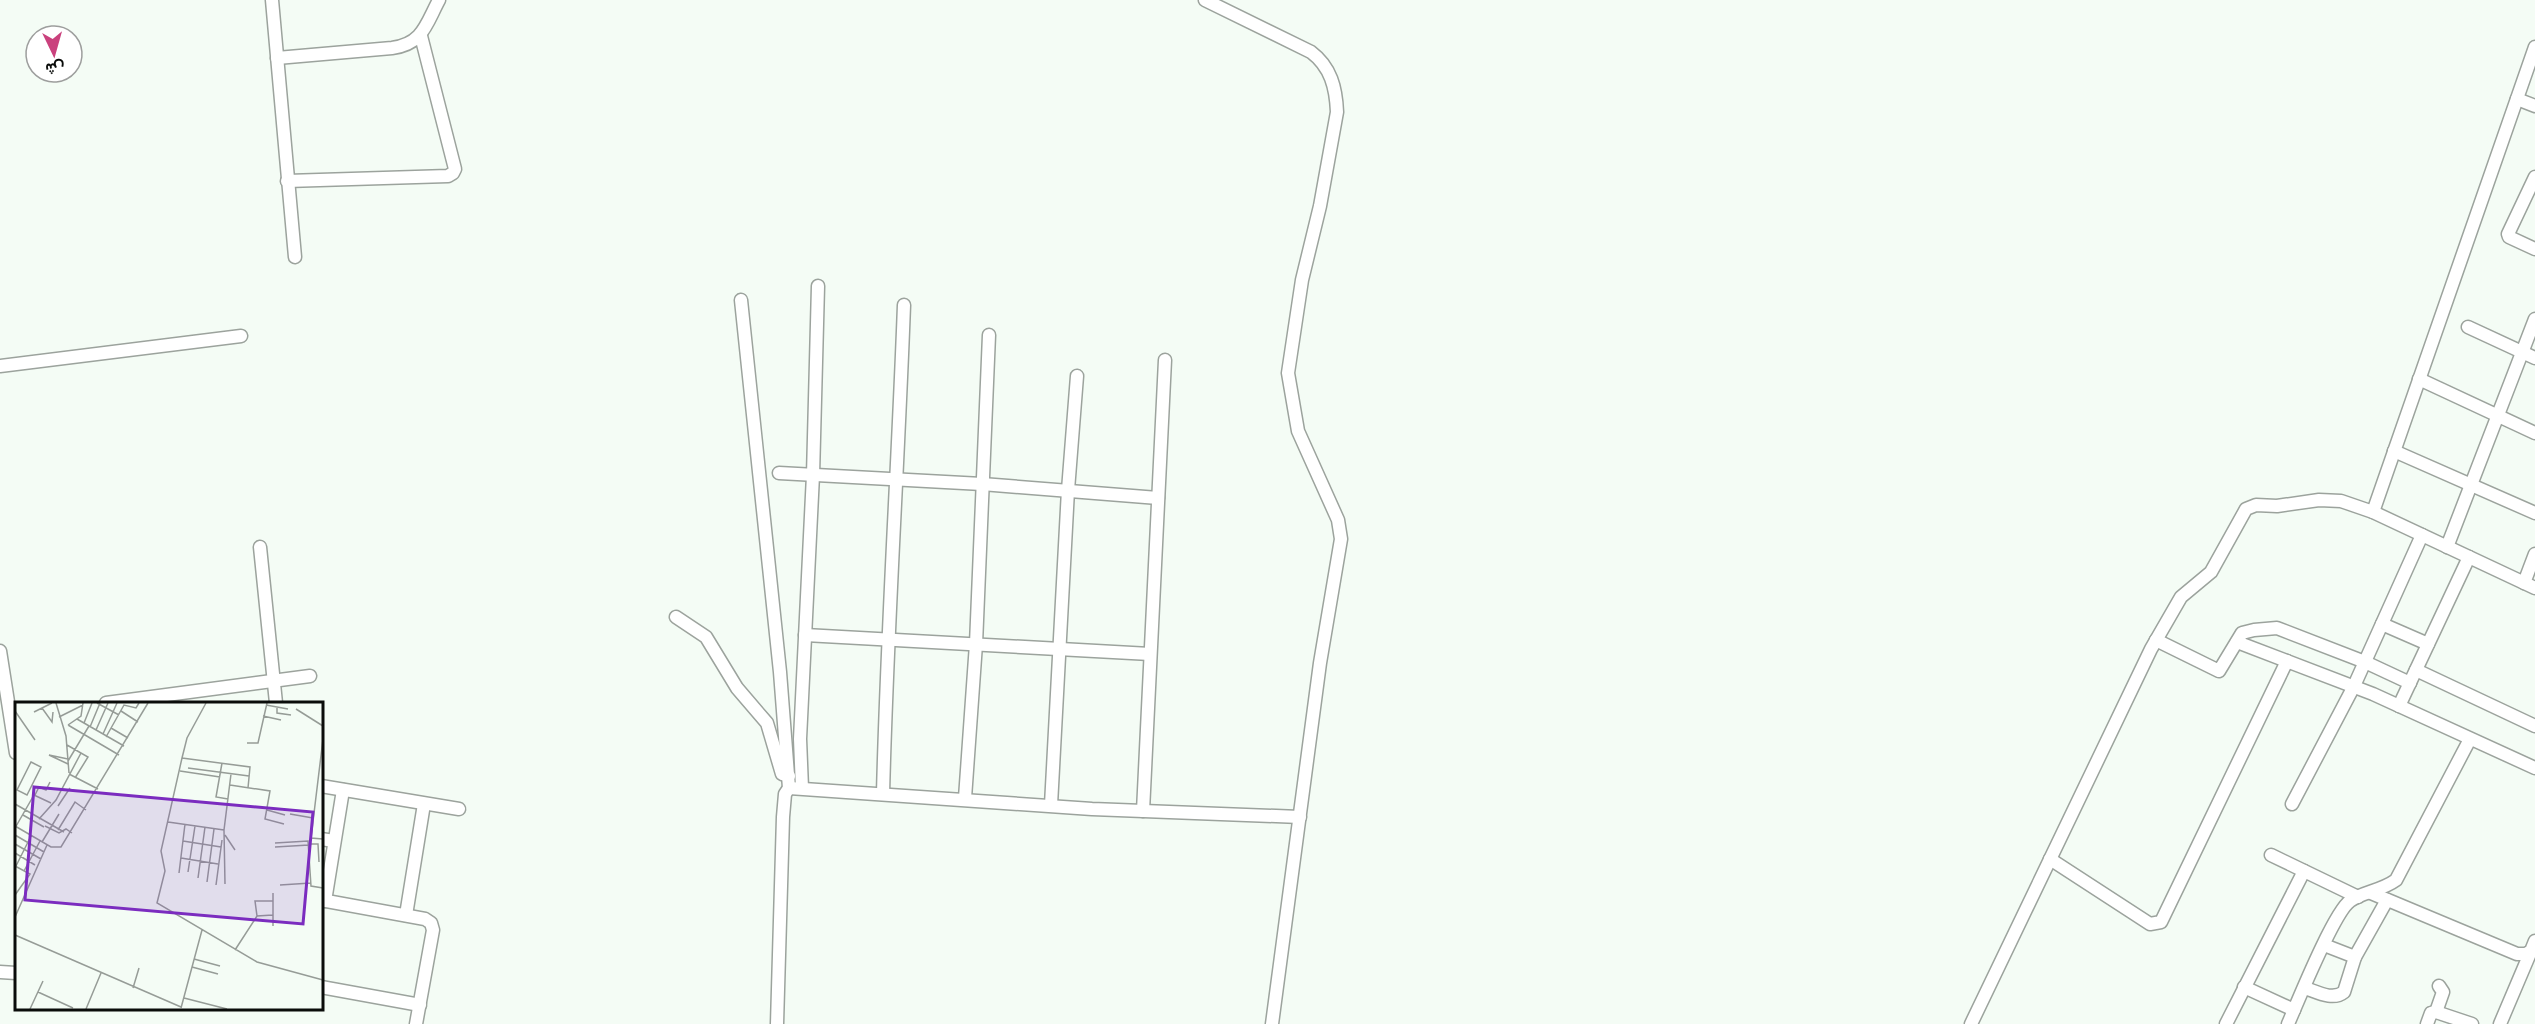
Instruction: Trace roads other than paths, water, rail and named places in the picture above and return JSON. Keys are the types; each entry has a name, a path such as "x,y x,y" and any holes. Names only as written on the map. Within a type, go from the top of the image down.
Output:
{"street":[{"path":"272,0 295,257"},
{"path":"277,58 402,47 411,44 421,36 439,0"},
{"path":"1205,0 1311,52 1320,59 1333,80 1337,101 1320,206 1302,280 1288,373 1298,430 1341,532 1320,663 1272,1024"},
{"path":"287,182 453,174 455,169 421,36"},
{"path":"2373,512 2535,46"},
{"path":"2517,99 2535,106"},
{"path":"2535,177 2508,234 2509,237 2535,249"},
{"path":"777,1024 783,817 785,794 793,784 800,739 813,475 818,286"},
{"path":"741,300 785,727 793,784"},
{"path":"883,794 887,639 897,480 904,305"},
{"path":"2447,547 2535,318"},
{"path":"2468,327 2535,358"},
{"path":"966,798 976,644 989,335"},
{"path":"0,366 241,336"},
{"path":"1143,811 1165,360"},
{"path":"1051,806 1068,490 1077,376"},
{"path":"2419,379 2535,433"},
{"path":"2394,451 2535,513"},
{"path":"779,473 982,484 1158,498"},
{"path":"1971,1024 2156,640 2181,597 2211,572 2241,517 2251,506 2298,504 2319,500 2341,501 2373,512 2529,585 2535,554"},
{"path":"2292,804 2354,686 2422,535"},
{"path":"260,547 276,702"},
{"path":"2399,706 2469,557"},
{"path":"676,617 697,628 714,646 737,688 762,716 770,729 782,774 793,784 883,794 966,798 1051,806 1300,817"},
{"path":"2382,624 2428,644"},
{"path":"2156,640 2219,671 2246,632 2277,628 2365,662 2410,683"},
{"path":"805,635 1060,647 1150,654"},
{"path":"2237,642 2354,686 2535,768"},
{"path":"0,651 15,748"},
{"path":"2050,859 2150,924 2162,922 2287,661"},
{"path":"2416,670 2535,726"},
{"path":"114,702 310,676"},
{"path":"770,729 785,727"},
{"path":"2288,1024 2344,906 2396,880 2470,739"},
{"path":"322,786 459,809"},
{"path":"343,790 323,901 406,915 425,919 431,923 433,930 416,1024"},
{"path":"406,915 424,804"},
{"path":"322,839 334,841"},
{"path":"2271,855 2358,897"},
{"path":"2226,1024 2304,871"},
{"path":"2371,893 2517,954 2533,946"},
{"path":"2305,988 2334,997 2344,992 2355,957 2387,900"},
{"path":"2324,945 2355,957"},
{"path":"2500,1024 2533,946"},
{"path":"0,972 15,973"},
{"path":"2436,1012 2443,992 2439,986"},
{"path":"322,987 420,1005"},
{"path":"2244,987 2294,1010"},
{"path":"2427,1024 2431,1013 2436,1012 2472,1024"}]}
